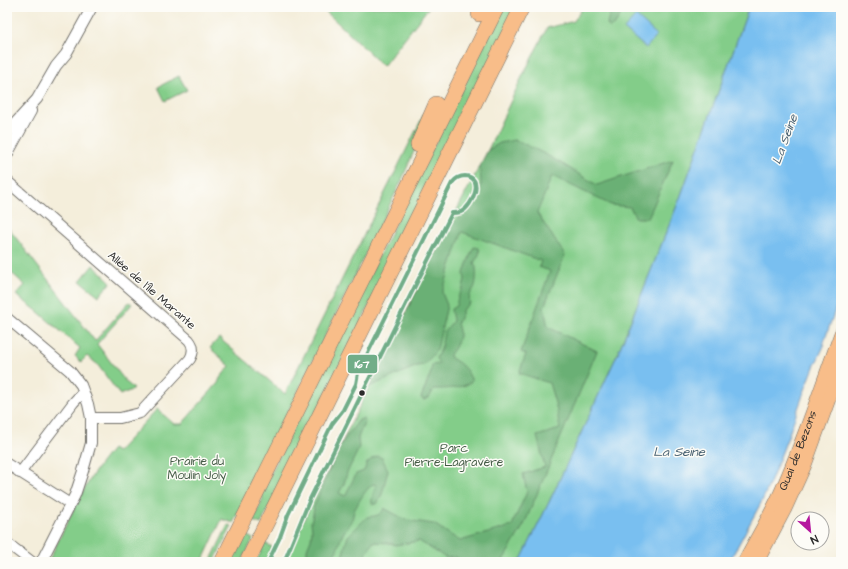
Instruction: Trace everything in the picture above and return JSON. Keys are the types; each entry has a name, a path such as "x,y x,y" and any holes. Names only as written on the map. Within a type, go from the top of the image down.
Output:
{"highway":[{"path":"222,562 497,7"},
{"path":"247,562 522,7"},
{"path":"411,182 406,174 436,104"}],"main road":[{"name":"Quai de Bezons","path":"744,562 783,487 800,446 841,333"},
{"name":"Quai de Bezons","path":"757,562 785,509 805,465 841,366"}],"street":[{"path":"56,66 59,55 84,7"},
{"path":"7,155 37,99 56,66 66,54 92,7"},
{"path":"7,133 37,99"},
{"name":"Allée de l'Île Marante","path":"7,181 193,344 190,359 140,413 120,418 91,418"},
{"path":"7,318 70,371 81,385 91,418 91,443 88,457 70,504 41,562"},
{"path":"20,473 83,392"},
{"path":"7,464 70,504"},
{"path":"7,544 32,562"}],"green space":[{"path":"321,7 429,7 383,66"},
{"path":"503,7 517,7 261,524 253,521 263,498 260,495"},
{"name":"Parc Pierre-Lagravère","path":"583,7 749,7 680,198 618,353 520,562 287,562 302,523 447,229 488,150 521,79 547,28 574,21"},
{"path":"611,7 624,7 617,22 610,28 607,24"},
{"path":"179,76 187,90 165,101 158,87"},
{"name":"Prairie du Moulin Joly","path":"427,108 428,118 401,182 233,523 222,519 202,562 48,562 84,489 102,461 112,449 117,452 157,409 174,424 182,424 218,383 220,378 230,366 210,348 219,338 285,394"},
{"path":"514,140 546,155 597,185 673,160 648,218 636,218 630,207 611,205 552,176 537,213 565,255 544,307 548,327 597,351 524,525 502,562 457,562 457,557 446,558 419,541 396,545 373,542 361,562 337,562 342,557 348,536 367,517 380,514 384,508 406,520 434,524 460,541 512,526 527,492 523,474 545,467 537,436 560,429 556,406 549,383 519,373 526,354 521,352 550,271 539,267 541,261 462,232 442,293 447,305 437,350 424,365 417,366 369,387 447,229 468,208 481,185 480,165 488,150 500,143"},
{"path":"7,226 95,341 129,302 132,304 97,344 126,382 134,389 120,395 97,364 87,356 81,362 75,356 80,348 36,310 16,295 25,285 7,269"},
{"path":"474,247 479,248 479,254 474,263 476,266 475,287 470,296 470,303 462,310 462,314 457,324 459,330 458,340 450,357 458,362 468,372 472,381 464,386 449,389 434,389 429,398 424,400 421,398 431,372 432,365 439,364 436,358 441,349 444,332 453,321 451,309 456,306 458,297 463,288 465,270"},
{"path":"93,265 111,282 99,296 80,281"},
{"path":"364,418 365,422 358,438 359,448 339,493 345,496 356,474 364,471 367,463 378,456 382,458 388,470 382,494 377,504 372,504 372,496 376,485 373,484 370,486 356,507 352,520 343,534 334,555 324,562 310,560 307,557 307,549 311,539 313,508 341,444 359,420"},
{"path":"228,525 232,526 214,562 210,562"},
{"path":"245,534 253,539 242,562 228,562"},
{"path":"265,543 272,547 265,562 256,562"}],"water":[{"name":"La Seine","path":"749,7 841,7 841,293 823,348 803,395 770,483 729,562 520,562 618,353 680,198"},
{"path":"636,16 657,35 646,48 624,29"}],"transit line":[{"name":"167","path":"268,562 280,537 288,515 332,424 343,410 356,384 358,373 452,183 461,177 465,176 471,178 476,186 473,198 470,204 461,212 452,213 310,499 284,562"}]}
